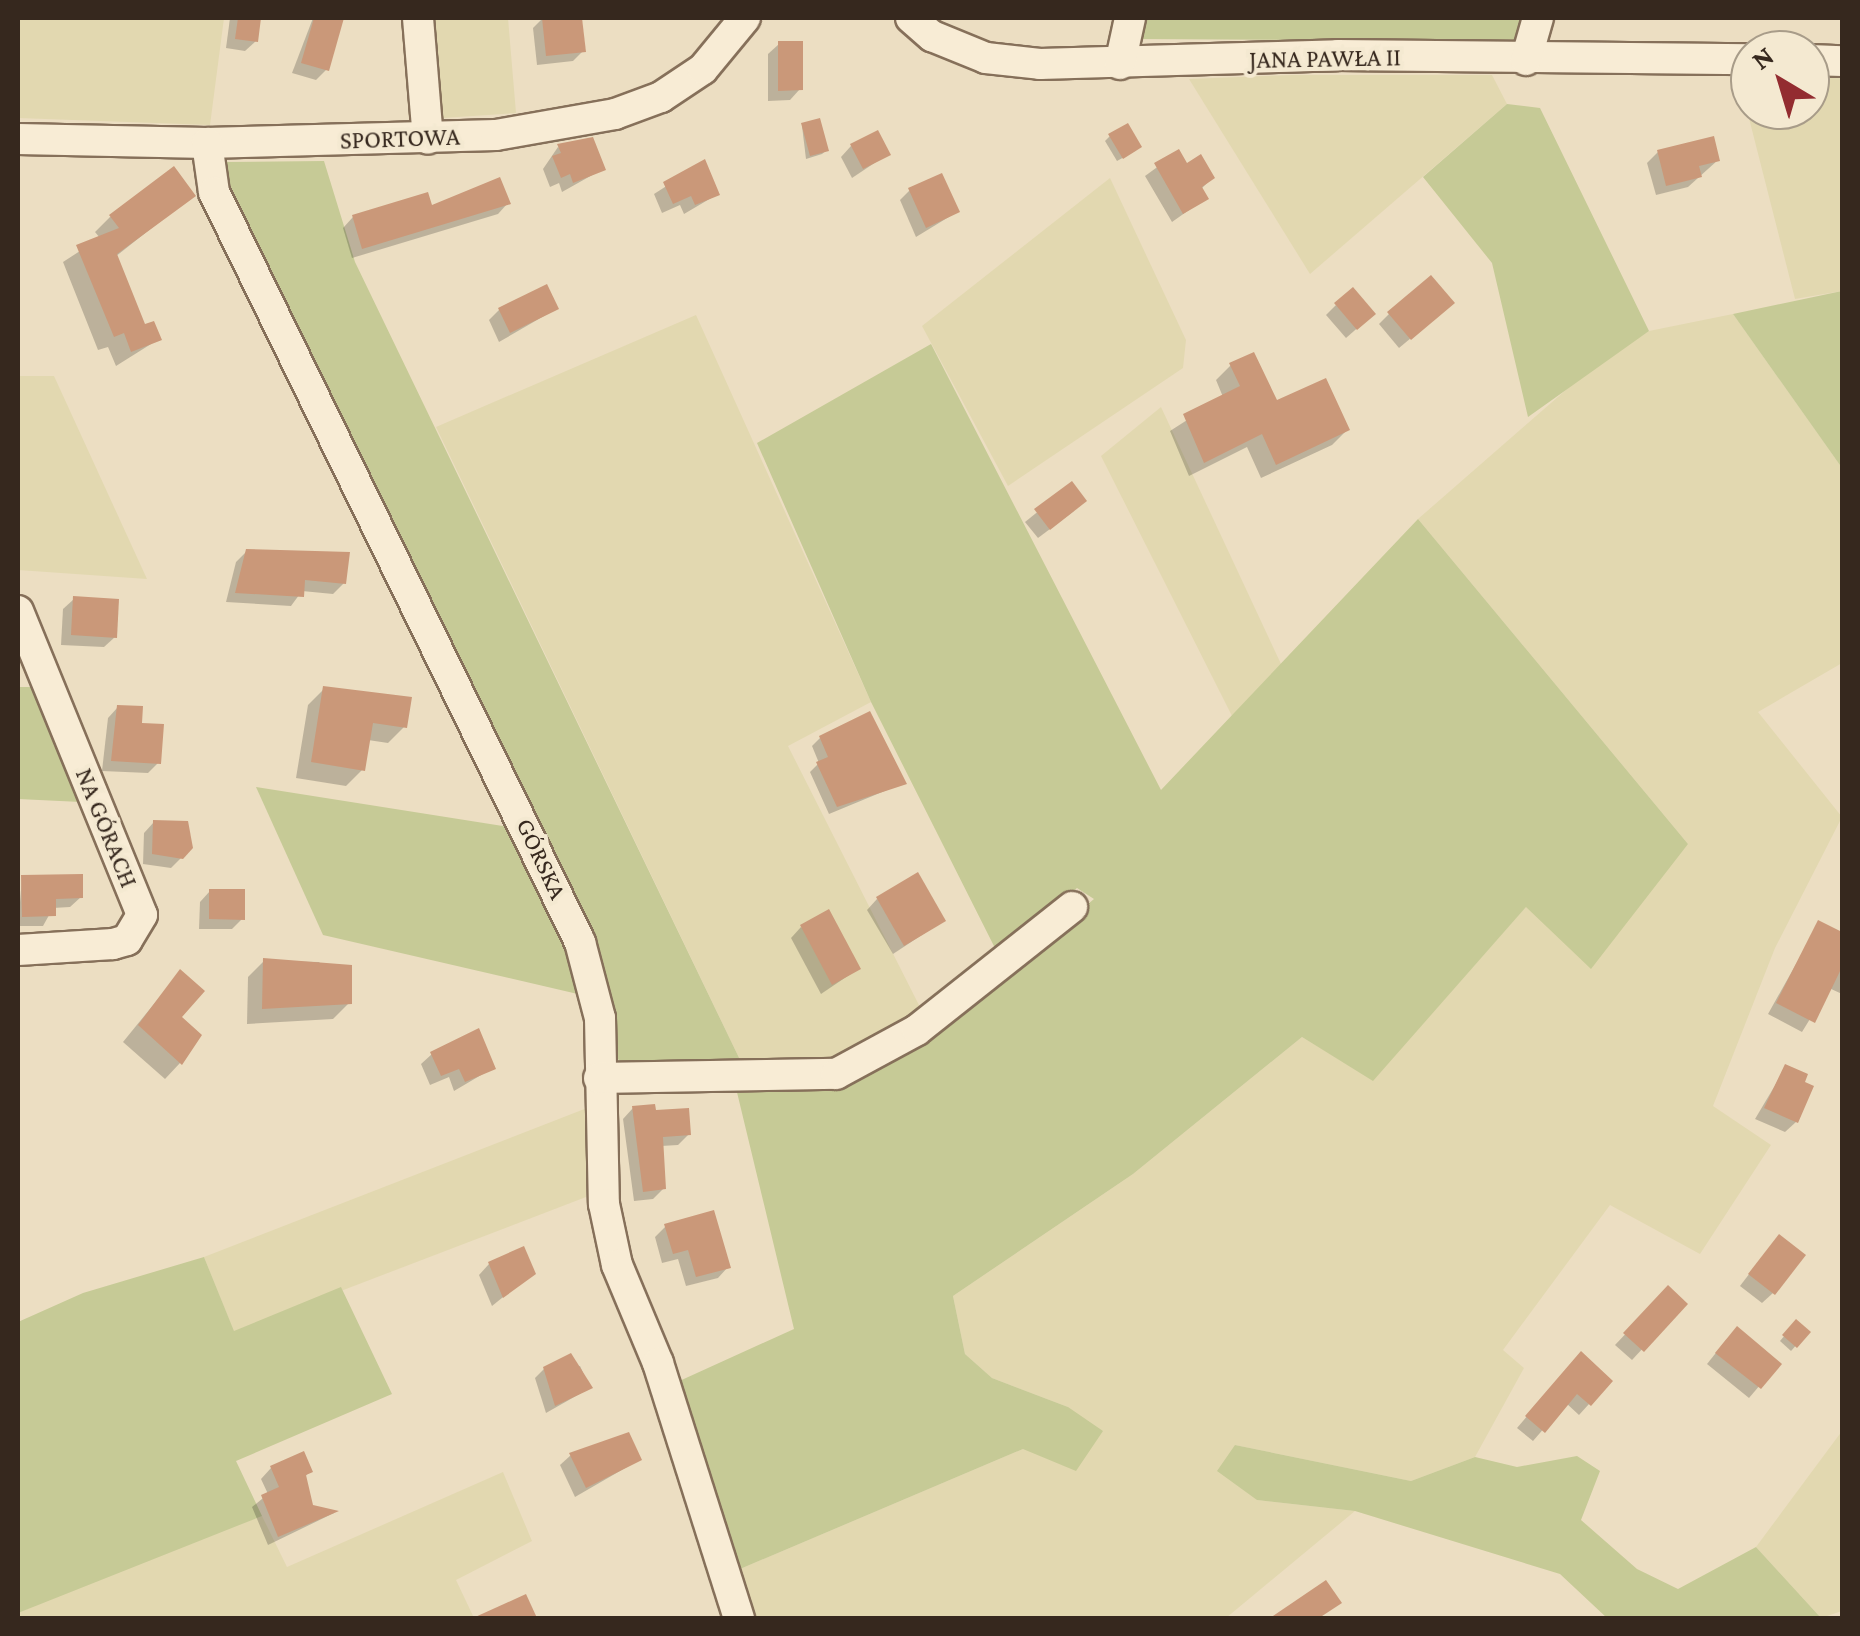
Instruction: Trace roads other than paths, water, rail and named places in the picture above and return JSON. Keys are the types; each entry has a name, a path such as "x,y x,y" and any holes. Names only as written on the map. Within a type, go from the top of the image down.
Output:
{"street":[{"path":"418,18 428,139"},
{"name":"SPORTOWA","path":"18,139 208,143 496,135 650,101 704,69 745,18"},
{"name":"JANA PAWŁA II","path":"911,18 932,36 986,58 1120,64 1338,56 1730,58"},
{"path":"1120,64 1130,18"},
{"path":"1526,60 1538,18"},
{"name":"GÓRSKA","path":"208,143 214,192 580,942 600,1018 604,1204 617,1265 658,1363 739,1618"},
{"name":"NA GÓRACH","path":"18,610 142,914 127,940 114,944 18,950"},
{"path":"599,1078 836,1074 917,1030 1072,907"}]}
